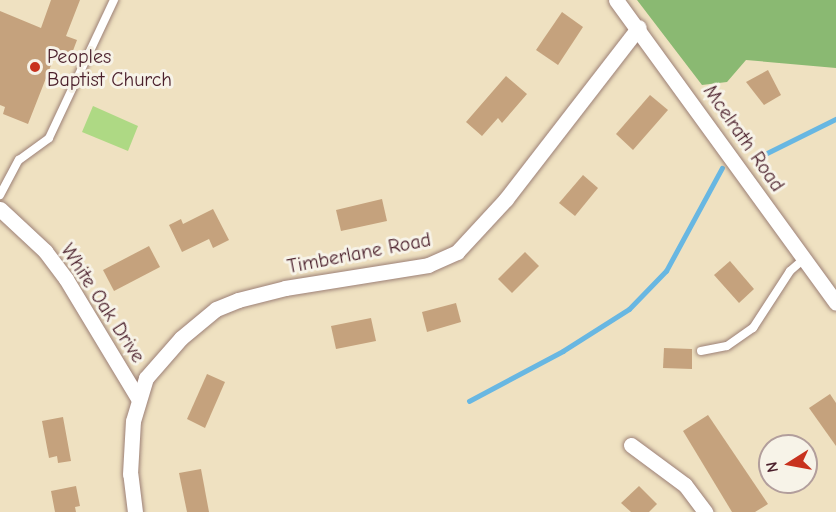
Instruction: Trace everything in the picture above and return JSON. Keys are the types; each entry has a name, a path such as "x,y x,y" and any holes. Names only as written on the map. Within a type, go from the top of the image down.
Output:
{"street":[{"name":"Mcelrath Road","path":"616,0 639,27 836,303"},
{"name":"Timberlane Road","path":"135,512 130,444 146,378 168,350 216,309 285,288 428,265 457,252 506,199 639,27"},
{"name":"White Oak Drive","path":"0,209 45,251 66,279 139,400"},
{"path":"631,445 685,485 705,512"}],"lane":[{"path":"0,195 19,160 49,138 114,0"},
{"path":"701,351 727,346 753,328 790,271 804,259"}],"green space":[{"path":"637,0 836,0 836,68 746,60 727,82 702,85"},
{"path":"93,106 138,126 128,151 82,132"}],"building":[{"name":"Peoples Baptist Church","path":"51,0 80,0 66,36 77,40 71,56 57,50 28,124 3,114 5,107 0,105 0,11 41,28"},
{"path":"562,12 583,27 558,65 536,50"},
{"path":"768,70 781,95 764,105 746,82"},
{"path":"506,76 527,94 502,123 498,118 482,136 466,122"},
{"path":"650,95 668,110 633,150 616,134"},
{"path":"583,175 598,188 575,216 559,203"},
{"path":"382,199 387,221 341,231 336,210"},
{"path":"213,209 229,240 213,248 209,239 182,252 169,225 181,219 183,224"},
{"path":"149,246 160,267 114,291 103,270"},
{"path":"525,252 539,266 512,293 498,279"},
{"path":"730,261 754,289 739,303 714,275"},
{"path":"456,303 461,322 427,332 422,312"},
{"path":"371,318 376,341 336,349 331,326"},
{"path":"664,348 692,349 692,369 663,368"},
{"path":"207,374 225,382 205,428 187,419"},
{"path":"830,394 836,403 836,446 809,408"},
{"path":"708,415 758,489 758,494 761,494 768,504 755,512 732,512 683,431"},
{"path":"63,417 71,461 58,463 57,456 49,458 42,421"},
{"path":"201,469 209,512 187,512 179,473"},
{"path":"76,486 80,506 75,507 76,512 55,512 51,491"},
{"path":"639,486 657,504 649,512 631,512 621,503"}],"waterway":[{"path":"763,155 836,119"},
{"path":"469,401 563,351 629,309 666,271 722,168"}],"place":[{"name":"Peoples Baptist Church","path":"35,67"}]}
